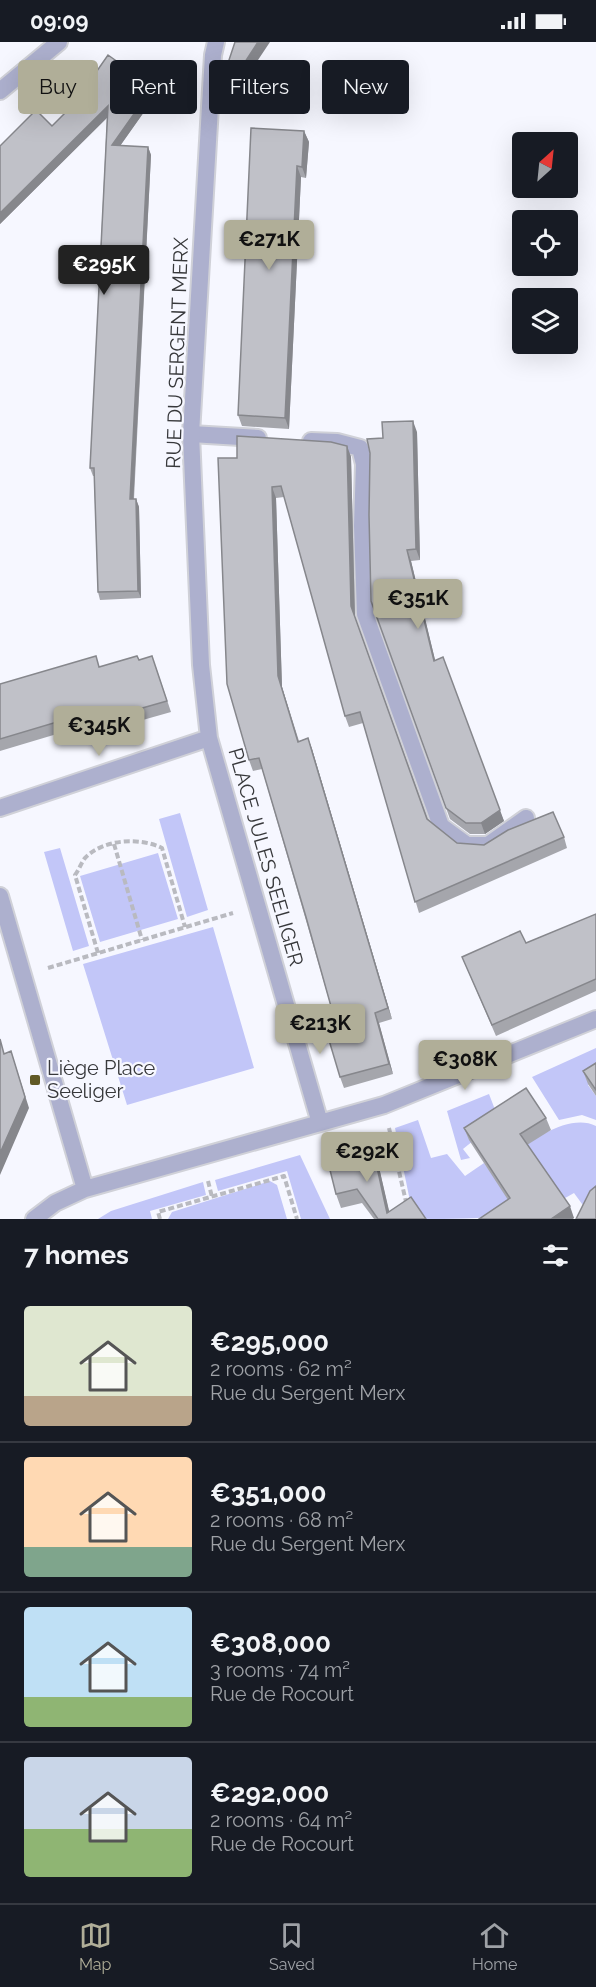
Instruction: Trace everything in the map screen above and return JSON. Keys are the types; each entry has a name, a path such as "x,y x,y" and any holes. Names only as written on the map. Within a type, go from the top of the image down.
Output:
{"street":[{"path":"0,91 59,42"},
{"name":"RUE DU SERGENT MERX","path":"209,738 201,665 191,434 213,55 216,42"},
{"path":"191,434 270,438"},
{"path":"292,440 337,442 360,448 364,464 362,526 365,614 441,826 467,845 488,845 526,818"},
{"name":"PLACE JULES SEELIGER","path":"0,808 209,738 320,1123"},
{"path":"0,896 21,975 85,1189"},
{"path":"34,1219 55,1203 85,1189 384,1105 596,1019"}],"path":[{"path":"98,953 75,875 86,858 102,847 126,841 149,842 162,848 185,927"},
{"path":"114,844 142,940"},
{"path":"21,975 258,906"},
{"path":"384,1105 408,1207 401,1213"},
{"path":"160,1219 158,1212 284,1176 297,1219"}],"shaded area":[{"path":"180,813 208,910 187,917 159,819"},
{"path":"60,848 89,946 73,951 44,852"},
{"path":"158,853 178,919 100,942 80,876"},
{"path":"213,927 254,1068 127,1105 83,964"},
{"path":"596,1048 596,1079 588,1085 596,1096 596,1120 582,1115 559,1120 532,1077"},
{"path":"489,1094 499,1120 463,1149 470,1158 461,1160 447,1111"},
{"path":"418,1120 431,1158 447,1154 465,1176 484,1163 489,1170 526,1144 555,1128 584,1123 596,1126 596,1200 585,1208 574,1193 557,1202 520,1213 481,1218 422,1219 410,1201 395,1128"},
{"path":"300,1155 330,1219 301,1219 287,1171 218,1191 215,1180"},
{"path":"270,1181 277,1185 287,1219 168,1219 172,1212"},
{"path":"203,1182 206,1195 150,1211 152,1219 98,1219 111,1211"}],"building":[{"path":"235,42 258,42 246,60 229,60"},
{"path":"108,55 115,60 110,60 110,114 134,114 112,145 148,147 130,499 136,499 138,591 98,592 94,468 90,468 108,106 0,213 0,146 32,114 40,114 52,126 64,114 98,114 98,69"},
{"path":"251,128 304,131 302,167 297,166 285,418 238,415"},
{"path":"413,421 416,549 407,550 434,661 443,657 500,810 481,823 466,823 446,808 371,601 370,453 367,439 383,438 382,422"},
{"path":"237,436 331,442 347,446 351,606 427,819 457,843 484,845 508,830 553,812 564,837 415,902 360,712 345,716 281,486 272,487 278,676 298,742 308,738 388,1008 375,1013 389,1064 340,1077 323,1020 334,1017 306,917 259,758 249,760 227,684 218,458 237,458"},
{"path":"96,656 99,667 137,656 139,660 152,656 167,701 107,718 104,708 0,739 0,684"},
{"path":"596,914 596,979 492,1025 462,957 520,931 526,943"},
{"path":"0,1039 4,1054 11,1051 25,1097 0,1153"},
{"path":"596,1063 596,1090 583,1071"},
{"path":"526,1088 546,1118 520,1134 570,1206 551,1219 479,1219 510,1198 464,1128"},
{"path":"361,1146 362,1151 373,1149 387,1213 411,1197 426,1219 378,1219 357,1189 336,1194 326,1154"},
{"path":"596,1186 596,1219 576,1219 590,1191"}],"place":[{"name":"Liège Place Seeliger","path":"35,1080"}]}
